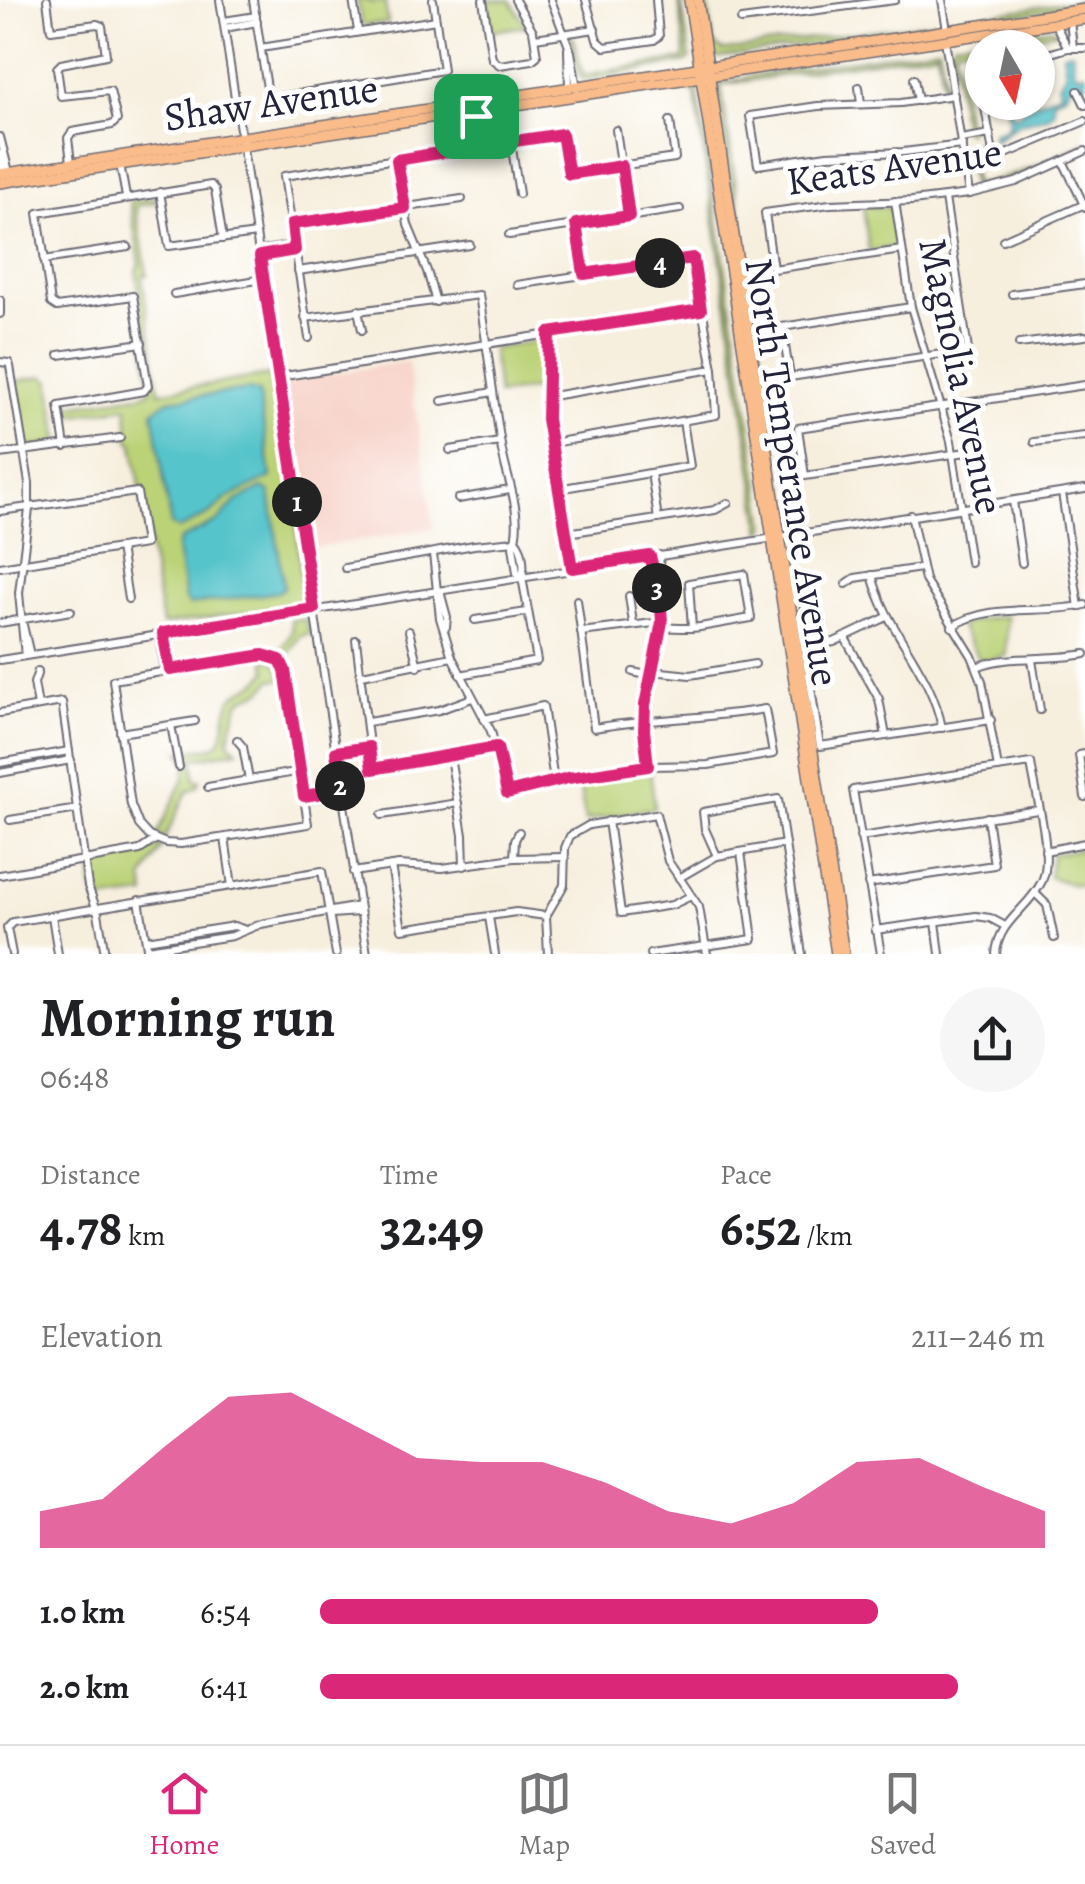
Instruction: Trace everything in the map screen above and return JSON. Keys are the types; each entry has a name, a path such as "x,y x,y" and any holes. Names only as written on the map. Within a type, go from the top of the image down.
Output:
{"main road":[{"name":"North Temperance Avenue","path":"689,0 704,72 844,954"},
{"name":"North Temperance Avenue","path":"698,0 704,72"},
{"path":"946,35 1085,9"},
{"name":"Shaw Avenue","path":"2,176 172,146 242,142 472,113 704,72 946,35 1085,19"},
{"name":"Shaw Avenue","path":"2,176 120,164 573,88 890,48 946,35"},
{"path":"530,104 572,92 573,88"},
{"path":"472,113 478,107 517,97"},
{"path":"120,164 124,158 172,146"},
{"name":"North Temperance Avenue","path":"776,536 836,954"}],"street":[{"path":"47,0 51,30 102,26 106,54 56,68 61,96 110,91 117,120 112,126 72,132 68,138 72,162"},
{"path":"220,0 367,954"},
{"path":"253,0 270,97 443,70 433,0"},
{"path":"354,0 358,31"},
{"path":"483,0 495,64 536,58 535,38 515,0"},
{"path":"551,0 568,49 573,88"},
{"path":"586,0 600,46 659,36 656,0"},
{"path":"741,20 813,5 895,0"},
{"path":"942,0 969,194"},
{"path":"224,24 256,20"},
{"path":"261,48 436,20"},
{"path":"1070,21 1071,48"},
{"path":"1055,23 1071,48"},
{"path":"535,38 595,29"},
{"path":"1055,52 1085,48"},
{"path":"914,78 918,101"},
{"path":"859,87 860,104"},
{"path":"1078,91 1085,105"},
{"path":"954,96 818,106 750,116 758,165 827,154 903,152 990,134"},
{"path":"472,113 478,147"},
{"path":"987,120 994,159 1085,121"},
{"path":"310,338 284,176 562,134 569,174 675,158 670,121"},
{"path":"616,130 629,216"},
{"path":"1,137 2,176"},
{"path":"511,142 519,194"},
{"name":"Keats Avenue","path":"902,250 774,269 765,213 969,194 1016,182 1085,151"},
{"path":"0,154 2,176"},
{"path":"397,160 405,208 436,302"},
{"path":"1003,240 1084,205 1063,162"},
{"path":"120,164 126,197"},
{"path":"65,446 59,406 147,390 142,343 134,296 53,306 38,212 212,186 223,239"},
{"path":"160,192 169,246 256,234"},
{"path":"911,308 782,326 790,377 968,350 945,198"},
{"path":"292,224 462,199"},
{"name":"Magnolia Avenue","path":"895,202 911,308 953,454 970,562"},
{"path":"509,234 680,209"},
{"path":"576,224 584,274"},
{"path":"298,271 470,246"},
{"path":"44,260 128,247"},
{"path":"259,253 295,248"},
{"path":"517,285 693,258 713,369 716,414 552,443"},
{"path":"174,294 263,279"},
{"path":"1012,294 1085,284"},
{"path":"305,318 479,295 537,660 460,675"},
{"path":"0,300 1,314"},
{"path":"358,310 362,330"},
{"path":"279,376 701,310"},
{"path":"645,318 647,330"},
{"path":"549,333 546,397 572,568"},
{"path":"1020,344 1085,336"},
{"path":"59,355 142,343"},
{"path":"4,362 23,453 29,509 18,593 28,655"},
{"path":"546,397 713,369"},
{"path":"600,376 601,386"},
{"path":"980,450 805,476 798,428 1085,385"},
{"path":"442,401 493,392"},
{"path":"558,489 690,466 683,421"},
{"path":"1034,442 1085,436"},
{"path":"0,454 120,438"},
{"path":"450,450 500,442"},
{"path":"651,473 658,519"},
{"path":"0,660 1085,489"},
{"path":"458,499 510,490"},
{"path":"0,511 138,492 145,544 0,567"},
{"path":"952,627 985,613 1042,612 1082,606 1062,493"},
{"path":"1013,501 1022,562"},
{"path":"567,534 714,510 728,503"},
{"path":"911,516 921,568 936,602 976,666 991,720 998,768"},
{"path":"345,568 474,545 516,542"},
{"path":"120,548 128,599"},
{"path":"433,554 439,590 436,597 452,657 497,747 507,793 648,766 708,765 772,754 765,710 594,728 576,600"},
{"path":"648,766 644,720 662,624 654,556"},
{"path":"846,584 872,575 921,568"},
{"path":"582,632 633,623 692,628 751,618 744,574 689,582 692,628"},
{"path":"872,575 887,617 924,672 942,728"},
{"path":"629,596 633,623"},
{"path":"804,608 800,618 820,746 991,720"},
{"path":"0,623 71,611"},
{"path":"475,620 527,612"},
{"path":"805,646 845,638 887,617"},
{"path":"410,631 418,666"},
{"path":"161,634 167,670"},
{"path":"845,638 880,699 886,736"},
{"path":"356,640 372,769 497,747"},
{"path":"976,666 994,660 1084,654 1085,664"},
{"path":"263,655 280,660 285,670 308,824 181,844 155,840 139,825 134,816 113,680 167,670 263,655"},
{"path":"362,676 452,657"},
{"path":"1032,660 1040,710"},
{"path":"633,672 690,675 755,664"},
{"path":"38,671 34,683 38,706"},
{"path":"368,722 439,710 472,698"},
{"path":"0,712 62,702 88,886 97,909 104,954"},
{"path":"484,719 543,706 554,782"},
{"path":"120,733 195,721"},
{"path":"172,725 179,767"},
{"path":"237,740 243,748 249,780"},
{"path":"336,752 369,747"},
{"path":"1082,755 1085,797"},
{"path":"0,763 70,756"},
{"path":"0,772 70,756"},
{"path":"450,756 464,866"},
{"path":"881,954 853,790 1031,763 1045,851 1044,875 1035,893 1004,926 996,954"},
{"path":"208,787 301,772"},
{"path":"305,798 341,792"},
{"path":"716,856 703,812 778,799 802,954"},
{"path":"382,815 458,803"},
{"path":"10,820 79,809"},
{"path":"860,836 1038,810"},
{"path":"548,954 546,916 566,879 564,857 567,841 575,830 656,814 661,844 700,907 706,950"},
{"path":"868,884 994,865 987,818"},
{"path":"608,822 621,913 672,905 691,896"},
{"path":"514,858 519,832"},
{"path":"225,838 232,886"},
{"path":"0,875 143,850 155,840"},
{"path":"679,878 716,856 785,844"},
{"path":"1045,851 1085,844"},
{"path":"650,954 706,950 754,938 741,852"},
{"path":"354,872 392,866 464,866 514,858 564,857"},
{"path":"392,866 402,929 516,912 546,916"},
{"path":"12,954 6,931 52,916 322,870 336,954"},
{"path":"1035,893 1047,906 1054,938"},
{"path":"559,895 568,900"},
{"path":"140,900 147,948 234,926 243,929 360,909"},
{"path":"52,916 58,954"},
{"path":"489,916 495,954"},
{"path":"875,930 982,916 1004,926"},
{"path":"936,922 940,954"}],"shaded area":[{"path":"408,361 434,528 311,548 285,382"}],"green space":[{"path":"357,0 385,1 388,23 365,25"},
{"path":"487,0 510,0 526,26 492,31"},
{"path":"679,0 690,58 686,62 583,80 579,77 570,40 573,37 583,75 682,59 685,55"},
{"path":"702,0 707,0 714,44 723,51 941,21 938,26 717,58 711,53"},
{"path":"1085,0 1085,5 954,24 950,20"},
{"path":"965,40 965,46 955,51 968,132 963,130 951,47 954,42"},
{"path":"939,47 947,92 944,93 937,51 721,85 787,528 783,526 717,85"},
{"path":"685,86 697,88 766,527 762,532 695,94"},
{"path":"985,140 988,143 969,146 974,182 979,185 1085,146 1028,173 976,189 972,187 966,146"},
{"path":"154,198 158,202 136,206 159,392 270,375 295,510 303,604 162,625 133,443 129,441 127,407 63,417 64,407 151,390 130,201"},
{"path":"863,206 891,208 895,247 869,251"},
{"path":"546,342 541,388 498,395 492,349"},
{"path":"43,376 50,381 59,440 56,444 30,448 17,381"},
{"path":"1007,616 1006,656 980,661 960,626"},
{"path":"305,619 310,634 300,636 285,659 279,653 292,632 291,620"},
{"path":"265,659 276,662 282,679 271,680 261,692 240,703 228,741 238,750 193,759 195,780 200,780 198,786 187,792 165,838 157,835 184,779 187,763 180,752 219,743 230,702 262,678 267,671"},
{"path":"650,770 655,808 585,821 579,780"},
{"path":"162,847 143,879 146,895 98,901 92,885 94,864 146,853"},
{"path":"1085,848 1085,883 1075,885 1049,877 1052,854"}],"water":[{"path":"1072,51 1074,72 1085,73 1085,84 1073,82 1065,95 1055,98 1061,92 1059,84 1066,72 1063,53"},
{"path":"1009,120 1032,120 1018,124 994,140 993,133 1009,124"},
{"path":"248,390 259,393 271,477 179,529 171,525 153,411 169,400"},
{"path":"262,488 270,492 284,588 190,605 185,600 177,548 180,540 218,521 235,502"}],"route":[{"path":"476,116 475,112 470,113 475,147 562,134 569,174 622,166 629,216 576,224 584,274 693,258 701,310 549,333 547,419 572,568 650,556 660,594 662,622 644,720 648,766 568,778 507,793 497,747 372,769 369,747 336,752 341,790 304,796 285,670 280,660 263,655 170,670 163,633 314,609 260,256 295,250 292,224 405,208 397,160 475,147 481,146 476,116"}]}
